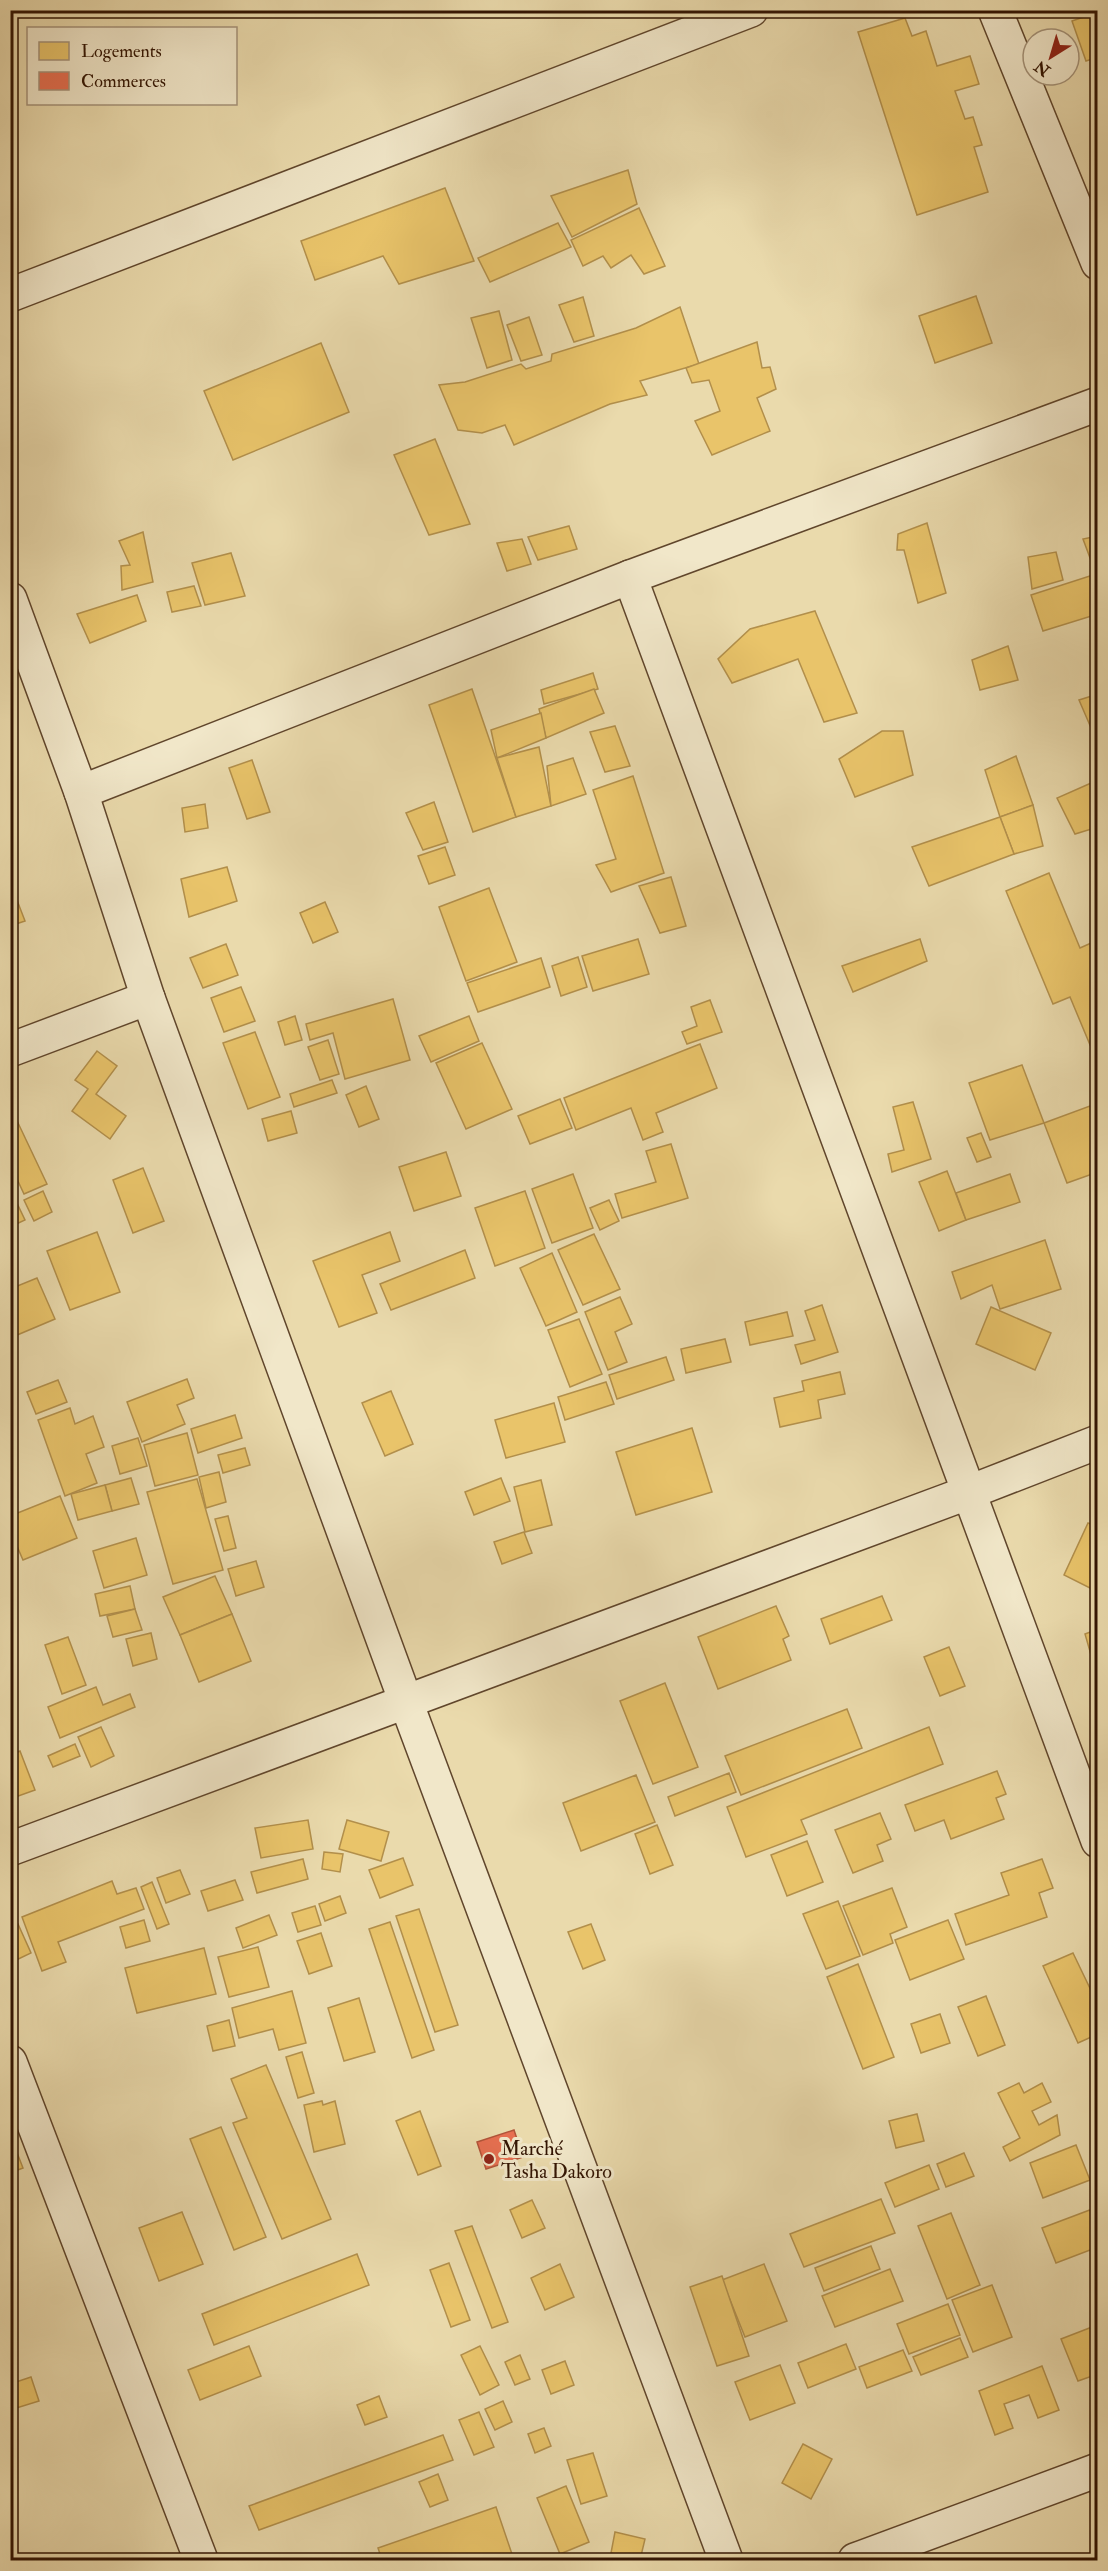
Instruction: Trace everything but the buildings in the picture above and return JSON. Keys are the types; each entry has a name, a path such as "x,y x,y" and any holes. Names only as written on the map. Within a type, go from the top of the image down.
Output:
{"street":[{"path":"10,295 751,10"},
{"path":"995,10 1098,263"},
{"path":"81,792 630,577 1098,404"},
{"path":"630,577 967,1493 1098,1841"},
{"path":"10,599 81,792 148,998 406,1702 726,2560"},
{"path":"10,1050 148,998"},
{"path":"10,1850 1098,1442"},
{"path":"10,2062 201,2560"},
{"path":"855,2560 1098,2470"}],"place":[{"name":"Marché Tasha Dakoro","path":"489,2159"}]}
